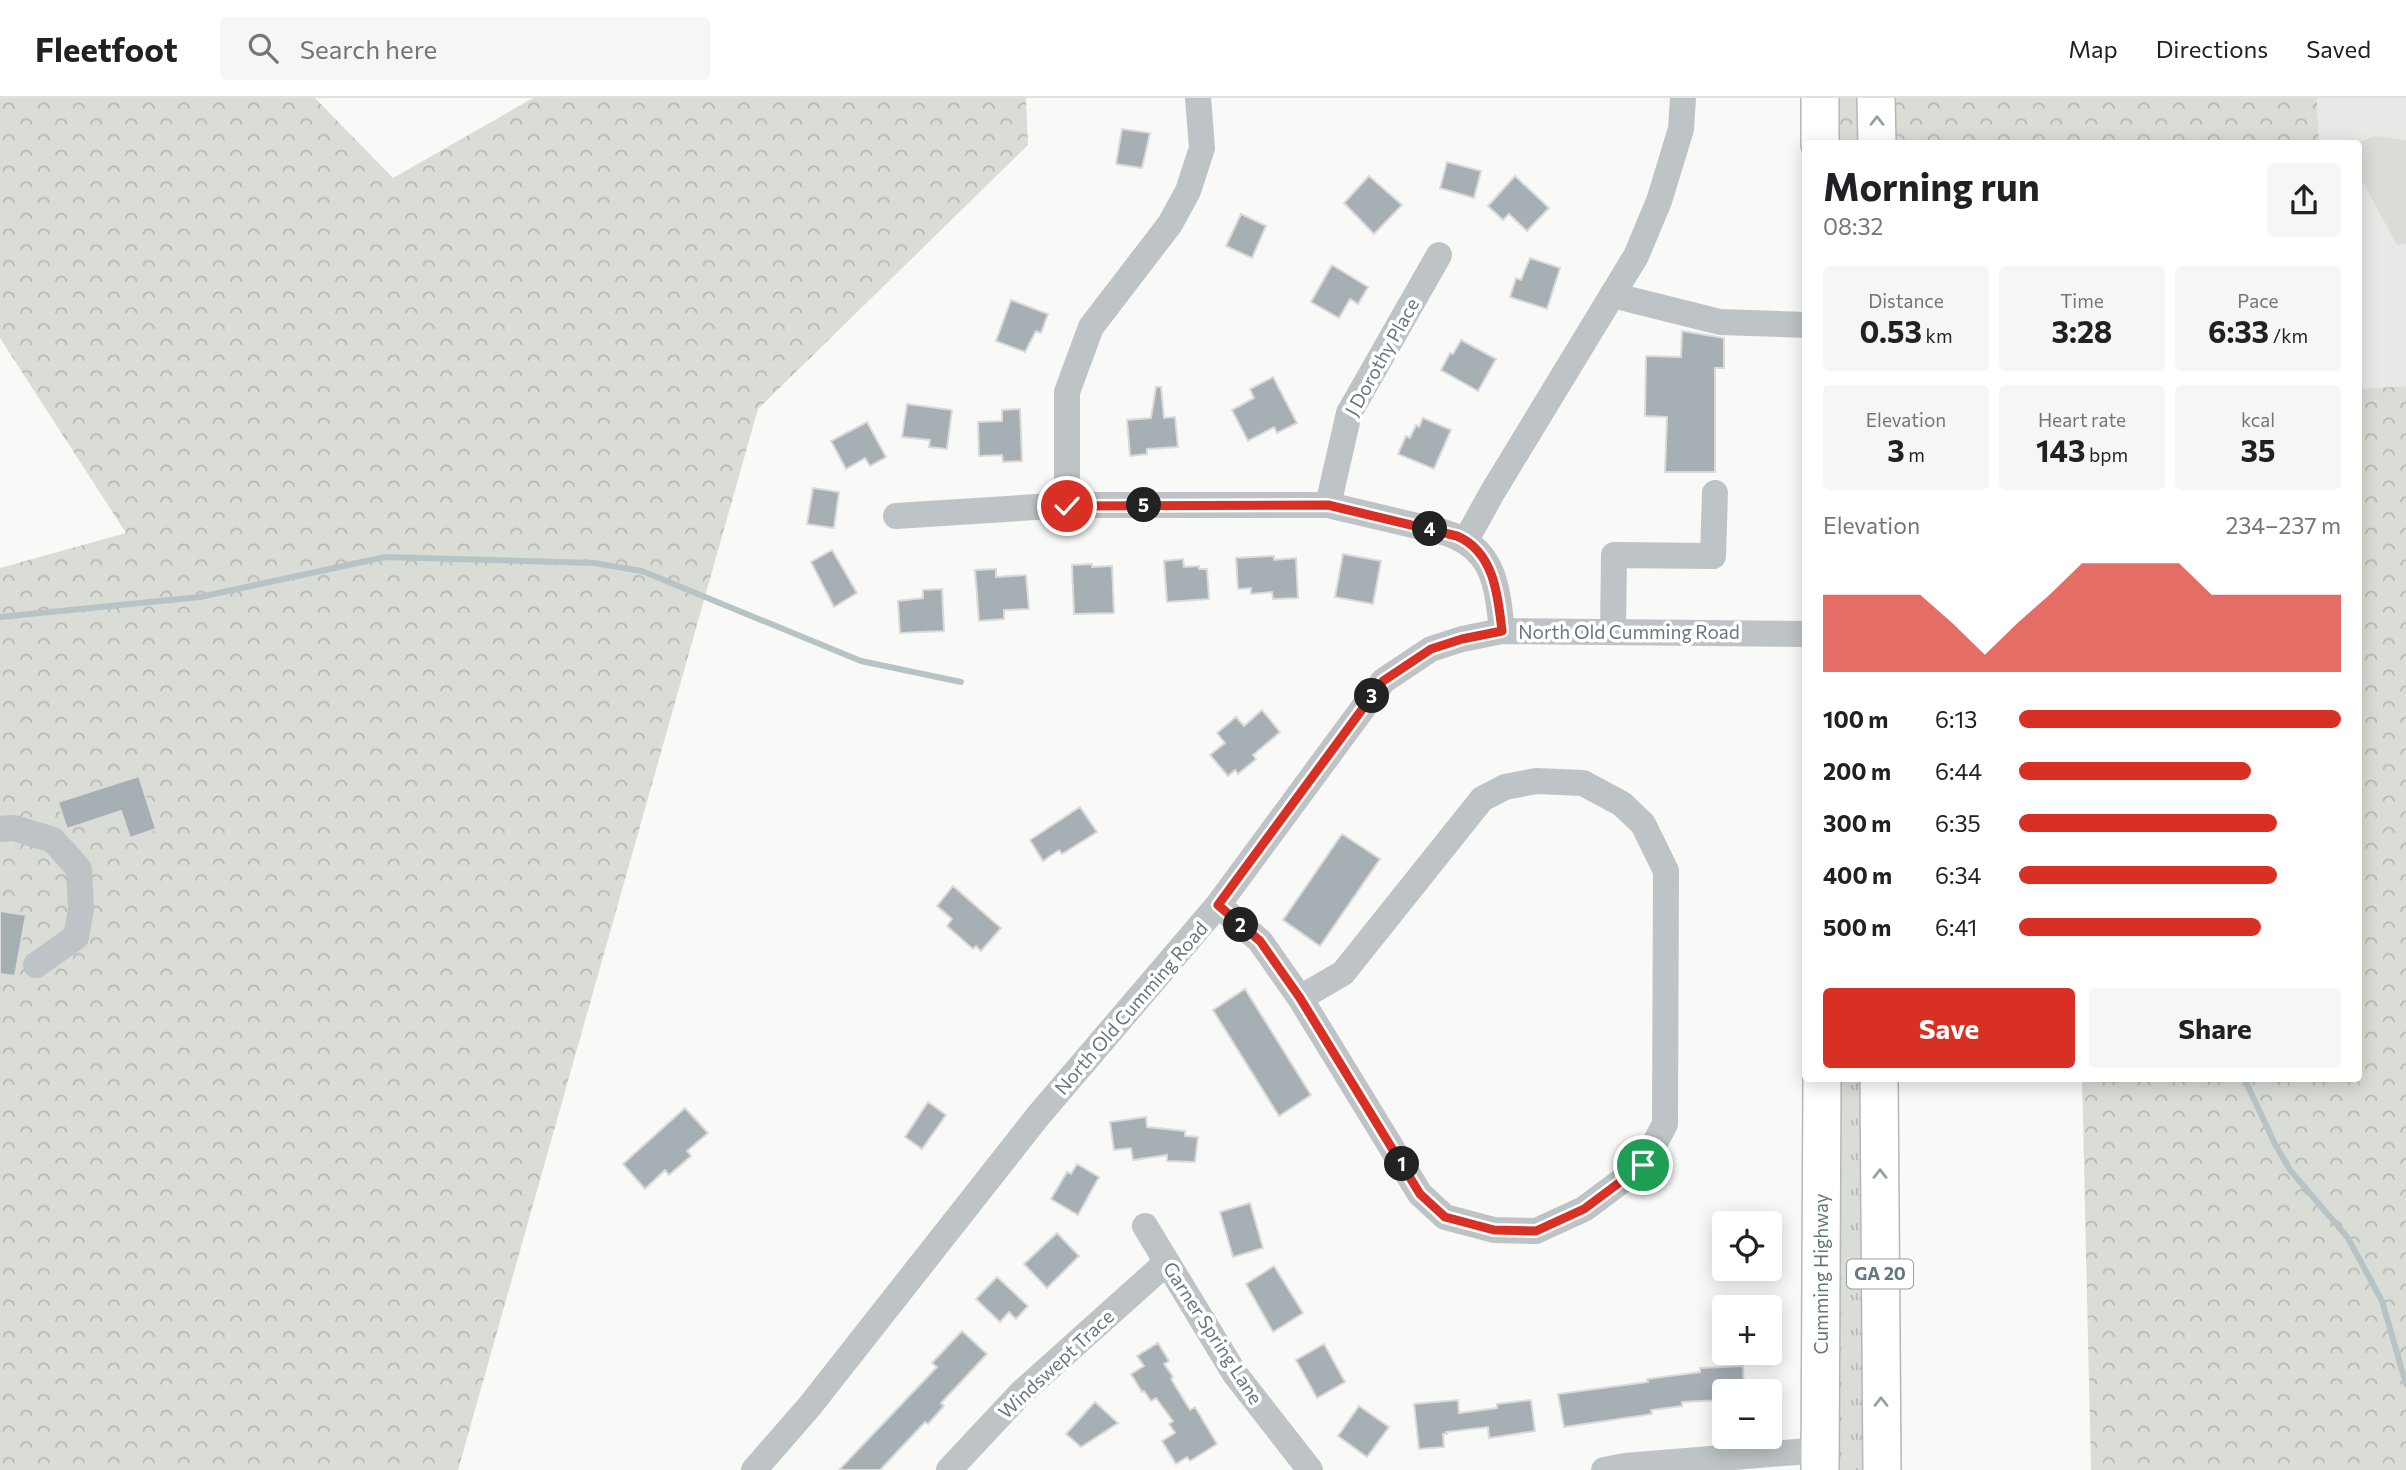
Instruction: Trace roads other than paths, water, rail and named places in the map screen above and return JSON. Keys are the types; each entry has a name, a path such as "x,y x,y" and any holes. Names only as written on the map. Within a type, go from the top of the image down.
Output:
{"highway":[{"path":"1820,98 1820,140"},
{"path":"1877,98 1877,140"},
{"name":"Cumming Highway","path":"1820,1460 1822,1082"},
{"name":"GA 20","path":"1879,1082 1882,1470"}],"street":[{"path":"1067,506 1067,392 1091,327 1170,224 1188,191 1202,149 1198,98"},
{"path":"1466,540 1636,256 1659,201 1681,129 1683,98"},
{"name":"J Dorothy Place","path":"1328,505 1349,413 1439,255"},
{"path":"1612,295 1720,322 1802,325"},
{"path":"1613,632 1614,555 1713,556 1715,493"},
{"path":"896,516 1067,506 1328,505 1443,532 1466,540 1479,551 1489,569 1496,591 1502,631"},
{"name":"North Old Cumming Road","path":"754,1470 809,1407 1038,1116 1218,905 1383,681 1431,649 1502,631 1802,634"},
{"path":"1218,905 1260,941 1300,998 1420,1194 1445,1217 1494,1230 1536,1231 1584,1209 1643,1165 1665,1124 1666,870 1643,824 1622,804 1583,783 1536,781 1505,787 1482,799 1343,973 1300,998"},
{"path":"0,829 13,828 53,840 79,869 82,909 76,937 36,965"},
{"name":"Garner Spring Lane","path":"1145,1226 1235,1374 1310,1470"},
{"name":"Windswept Trace","path":"958,1467 1022,1392 1167,1262"},
{"path":"1619,1469 1820,1460"}],"waterway":[{"path":"0,617 200,597 385,557 594,563 642,571 861,661 961,682"},
{"path":"2246,1082 2290,1170 2348,1238 2382,1301 2406,1384"}]}
